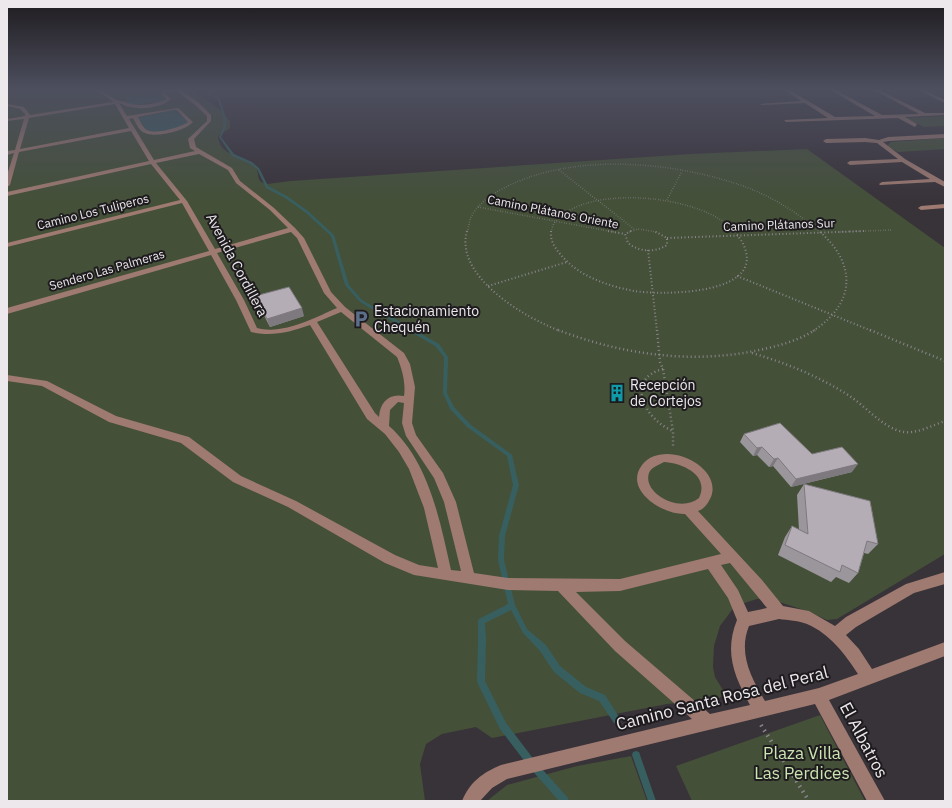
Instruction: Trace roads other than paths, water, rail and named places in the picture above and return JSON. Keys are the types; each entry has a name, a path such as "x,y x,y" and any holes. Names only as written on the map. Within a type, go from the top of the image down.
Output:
{"street":[{"path":"7,185 25,127"},
{"path":"141,127 144,131 150,134 186,127"},
{"path":"204,127 192,137 190,142 193,148 230,169 238,182 293,229 305,247 320,281 328,294 342,309 400,355 405,364 410,387 407,423 411,436 439,476 450,502 469,577"},
{"path":"7,153 133,129"},
{"name":"Avenida Cordillera","path":"133,129 153,163 184,201 240,300 254,330 263,333 272,332 312,321"},
{"path":"928,132 936,136"},
{"path":"826,141 865,140 879,142 888,139 945,136"},
{"path":"879,142 903,160 945,185"},
{"path":"7,194 200,152"},
{"path":"850,163 903,160"},
{"path":"882,184 936,180"},
{"name":"Camino Los Tuliperos","path":"7,245 184,201"},
{"path":"922,208 945,206"},
{"name":"Sendero Las Palmeras","path":"7,312 293,229"},
{"path":"342,309 312,321 371,416 384,426 400,444 420,476 431,510 446,575"},
{"path":"7,378 44,383 113,419 185,440 237,479 292,504 390,559 419,571 469,577 497,583 592,587 620,585 731,557"},
{"path":"384,426 383,414 388,403 396,398 410,401"},
{"path":"688,509 697,507 704,502 708,495 708,487 702,475 692,465 673,458 663,458 647,465 643,471 642,478 644,487 657,501 678,509 688,509 757,584 779,612"},
{"path":"711,562 734,594 744,620 738,637 738,663 757,711"},
{"path":"836,634 851,622 911,588 945,578"},
{"path":"561,585 620,646 686,702 708,723"},
{"path":"744,620 779,612 809,618 836,634 854,654 869,677"},
{"name":"Camino Santa Rosa del Peral","path":"471,801 478,789 496,774 819,696 945,649"},
{"name":"El Albatros","path":"819,696 876,801"}],"waterway":[{"path":"225,127 220,137 233,155 251,163 258,169 267,187 286,197 307,212 333,236 347,285 361,301 437,345 446,357 445,393 452,408 469,426 509,455 516,485 502,536 501,560 512,606"},
{"path":"512,606 525,631 543,648 557,669 583,690 602,698 617,720"},
{"path":"512,606 481,621 481,681 503,726 532,764 565,801"},
{"path":"636,755 652,801"}],"place":[{"name":"Estacionamiento Chequén","path":"361,319"},
{"name":"Recepción de Cortejos","path":"617,393"}],"park label":[{"name":"Plaza Villa Las Perdices","path":"802,763"}]}
